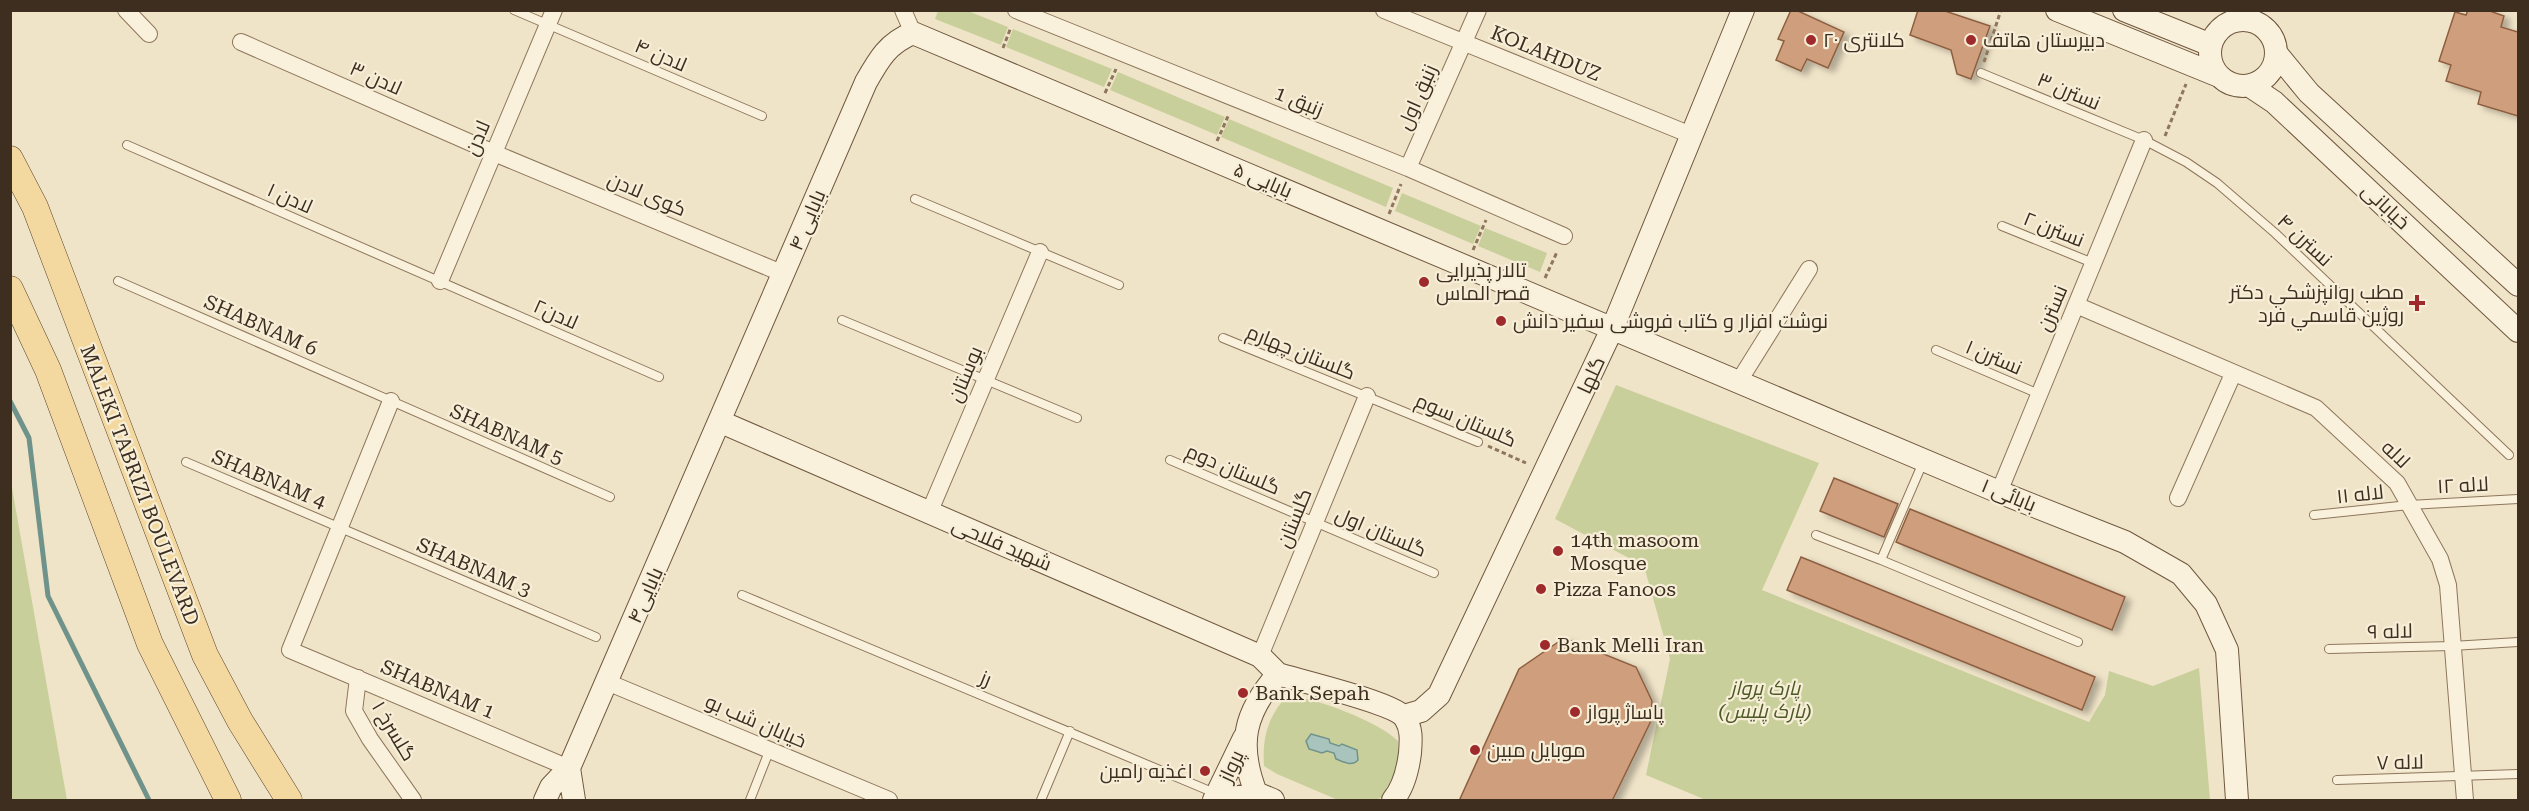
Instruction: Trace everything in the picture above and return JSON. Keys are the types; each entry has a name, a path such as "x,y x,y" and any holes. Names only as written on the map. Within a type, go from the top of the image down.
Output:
{"main road":[{"name":"گلها","path":"1404,716 1421,711 1439,694 1613,327 1743,10"},
{"path":"2057,10 2219,76 2228,83 2238,86 2250,86 2269,75 2273,44 2266,10"},
{"path":"2124,10 2219,28 2232,22 2253,21 2273,44"},
{"path":"2219,28 2213,67 2219,76"},
{"name":"۵ بابایی","path":"913,33 1613,327"},
{"name":"بابایی ۴","path":"721,422 866,82 882,54 897,39 913,33"},
{"name":"خیابانی","path":"2273,44 2309,93 2518,285"},
{"name":"خیابانی","path":"2250,86 2274,102 2518,331"},
{"name":"MALEKI TABRIZI BOULEVARD","path":"10,159 35,207 205,655 240,721 289,801"},
{"path":"10,289 48,370 150,644 228,801"},
{"name":"بابائی ۱","path":"1613,327 1999,492 2125,542 2181,574 2206,604 2227,650 2237,801"},
{"name":"شهید فلاحی","path":"721,422 1260,656 1278,674"},
{"name":"بابایی۴","path":"545,801 551,787 569,768 721,422"},
{"path":"1264,797 1249,775 1244,746 1260,695 1278,674 1346,693 1404,716 1412,733 1409,760 1400,793 1393,801"},
{"name":"پرواز","path":"1247,731 1220,798 1264,797"},
{"path":"569,768 574,801"}],"street":[{"path":"126,10 149,34"},
{"path":"903,10 913,33"},
{"name":"KOLAHDUZ","path":"1384,10 1691,135"},
{"name":"زنبق اول","path":"1408,168 1478,10"},
{"name":"زنبق 1","path":"1017,11 1408,168 1564,236"},
{"name":"لادن","path":"440,281 551,18"},
{"name":"لادن ۳","path":"241,42 494,153"},
{"name":"نسترن","path":"1999,492 2144,140"},
{"name":"کوی لادن","path":"494,153 784,274"},
{"name":"بوستان","path":"929,513 1040,252"},
{"path":"1739,381 1809,269"},
{"name":"لاله","path":"2076,305 2316,408 2397,483 2440,559 2445,576 2465,801"},
{"path":"2178,498 2233,374"},
{"name":"گلستان","path":"1260,656 1367,396"},
{"path":"339,527 391,400"},
{"name":"SHABNAM 1","path":"339,527 290,650 569,768"},
{"name":"گلسرخ ۱","path":"358,678 354,711 370,739 413,801"},
{"name":"خیابان شب بو","path":"607,682 889,801"}],"lane":[{"name":"لادن ۴","path":"514,10 551,18 762,116"},
{"name":"نسترن ٣","path":"1981,73 2144,140"},
{"name":"نسترن ۴","path":"2144,140 2186,162 2217,183 2242,204 2509,455"},
{"name":"لادن ۱","path":"127,145 440,281"},
{"path":"915,200 1119,285"},
{"name":"نسترن ٢","path":"2002,226 2093,263"},
{"name":"SHABNAM 6","path":"118,280 391,400"},
{"name":"لادن۲","path":"440,281 658,377"},
{"path":"842,320 1077,418"},
{"name":"گلستان چهارم","path":"1223,338 1367,396"},
{"name":"نسترن ١","path":"1936,350 2039,394"},
{"name":"گلستان سوم","path":"1367,396 1479,442"},
{"name":"SHABNAM 5","path":"391,400 610,497"},
{"name":"گلستان دوم","path":"1170,460 1316,522"},
{"path":"1881,560 1924,460"},
{"name":"SHABNAM 4","path":"186,462 339,527"},
{"name":"لاله ۱۲","path":"2409,505 2518,499"},
{"name":"لاله ۱۱","path":"2314,515 2409,505"},
{"name":"گلستان اول","path":"1316,522 1434,573"},
{"name":"SHABNAM 3","path":"339,527 596,637"},
{"path":"1816,535 2078,642"},
{"name":"رز","path":"742,595 1070,731 1220,798"},
{"name":"لاله ۹","path":"2329,649 2518,642"},
{"path":"1041,801 1070,731"},
{"path":"750,801 770,749"},
{"name":"۷ لاله","path":"2337,780 2518,774"}],"path":[{"path":"1981,73 2001,10"},
{"path":"995,68 1017,11"},
{"path":"1098,111 1123,53"},
{"path":"2160,149 2194,66"},
{"path":"1209,158 1236,98"},
{"path":"1382,230 1408,168"},
{"path":"1466,266 1492,204"},
{"path":"1538,296 1564,236"},
{"name":"گلستان سوم","path":"1479,442 1545,472"}],"green space":[{"path":"938,11 968,11 1008,27 1001,45 935,19"},
{"path":"1013,29 1112,69 1104,87 1006,47"},
{"path":"1118,72 1225,117 1217,135 1110,90"},
{"path":"1229,119 1393,188 1386,207 1221,137"},
{"path":"1402,193 1481,226 1473,244 1395,211"},
{"path":"1485,228 1547,253 1540,272 1478,246"},
{"name":"پارک پرواز (پارک پلیس)","path":"1616,385 1819,463 1762,590 2089,722 2105,695 2109,671 2153,686 2199,668 2210,800 1706,800 1646,775 1670,659 1644,566 1555,519"},
{"path":"11,482 67,800 11,800"},
{"path":"1288,695 1346,712 1377,726 1398,741 1399,765 1385,796 1376,800 1338,800 1277,774 1264,766 1265,737 1271,719"}],"water":[{"path":"1311,734 1329,739 1330,743 1339,746 1342,744 1357,750 1358,760 1348,763 1336,759 1334,753 1327,751 1322,753 1309,749 1306,741"}],"building":[{"name":"کلانتری ۲۰","path":"1791,10 1796,10 1844,32 1828,68 1807,59 1801,71 1776,60 1784,41 1778,39"},
{"path":"1918,10 1942,10 1990,26 1971,79 1957,74 1951,50 1910,35"},
{"path":"2468,10 2487,10 2504,16 2501,27 2518,32 2518,116 2478,104 2481,92 2446,81 2451,65 2439,61 2455,12 2466,15"},
{"path":"1834,478 1898,504 1884,537 1820,511"},
{"path":"1910,509 2125,597 2112,630 1896,542"},
{"path":"1801,557 2095,677 2082,710 1787,590"},
{"name":"پاساژ پرواز","path":"1564,638 1636,667 1652,701 1650,723 1612,801 1459,801 1519,669"}],"waterway":[{"path":"10,401 29,438 48,596 149,800"}],"place":[{"name":"کلانتری ۲۰","path":"1811,40"},
{"name":"دبیرستان هاتف","path":"1971,40"},
{"name":"تالار پذیرایی قصر الماس","path":"1424,282"},
{"name":"مطب روانپزشكي دكتر روژين قاسمي فرد","path":"2417,303"},
{"name":"نوشت افزار و کتاب فروشی سفیر دانش","path":"1501,321"},
{"name":"14th masoom Mosque","path":"1558,551"},
{"name":"Pizza Fanoos","path":"1541,589"},
{"name":"Bank Melli Iran","path":"1545,645"},
{"name":"Bank Sepah","path":"1243,693"},
{"name":"پاساژ پرواز","path":"1575,712"},
{"name":"موبایل مبین","path":"1475,750"},
{"name":"اغذیه رامین","path":"1205,771"}]}
